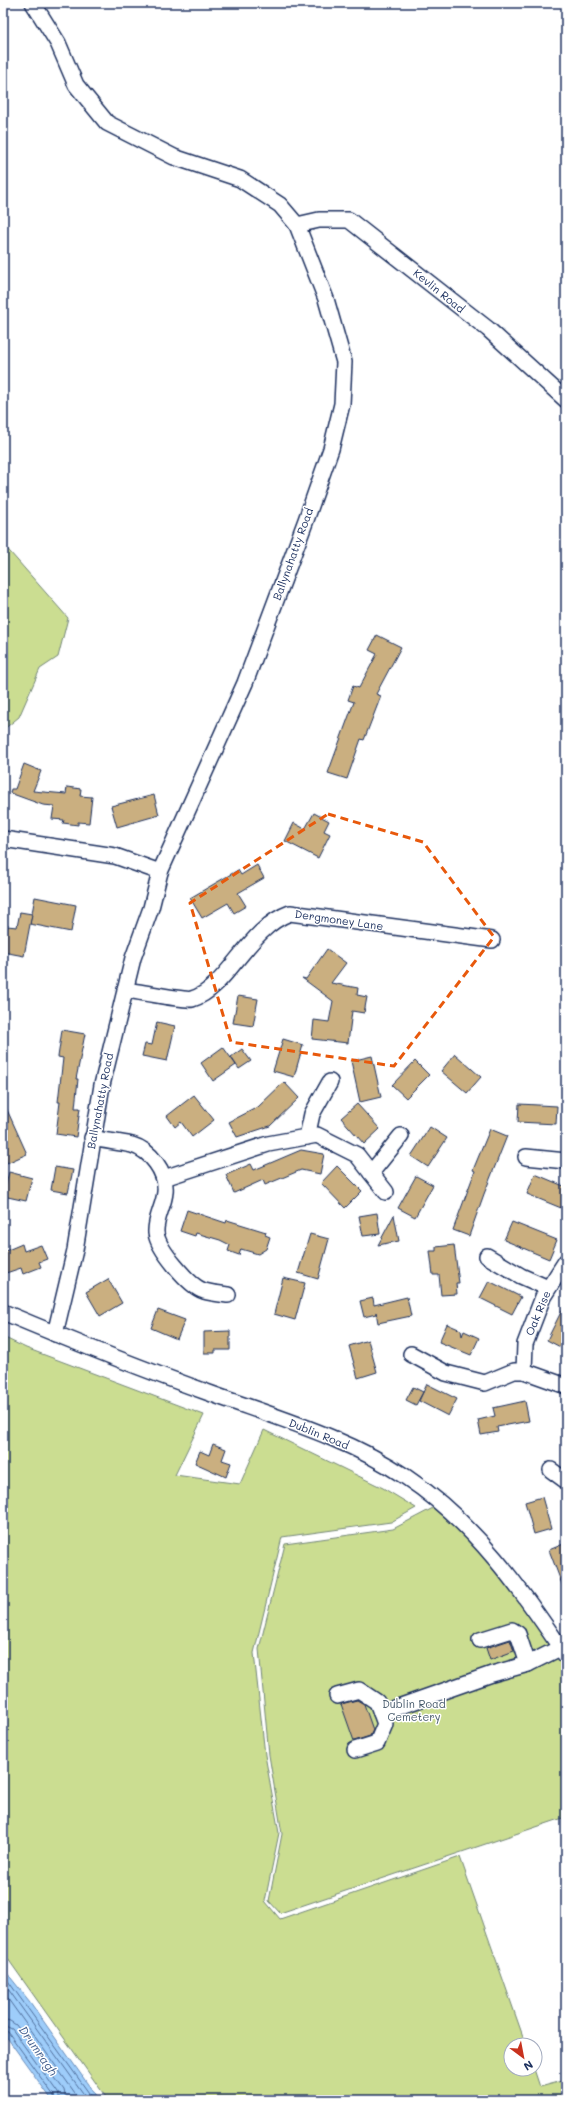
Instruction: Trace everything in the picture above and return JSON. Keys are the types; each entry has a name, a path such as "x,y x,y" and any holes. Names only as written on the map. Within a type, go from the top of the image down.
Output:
{"street":[{"name":"Ballynahatty Road","path":"33,3 58,43 76,85 107,123 174,156 240,179 280,205 297,225 326,299 344,362 342,404 331,449 245,683 160,872 151,908 133,958 102,1085 74,1250 55,1334"},
{"name":"Kevlin Road","path":"297,225 319,220 349,220 488,329 566,400"},
{"path":"3,839 115,856 160,872"},
{"name":"Dergmoney Lane","path":"125,990 191,999 211,990 252,940 277,917 290,913 492,940"},
{"path":"307,1137 312,1114 330,1082"},
{"path":"164,1178 268,1144 317,1135 357,1155 386,1192"},
{"path":"371,1173 401,1136"},
{"path":"92,1138 133,1146 155,1161 164,1178 165,1192 157,1219 156,1234 161,1248 177,1269 203,1290 228,1295"},
{"path":"526,1157 566,1161"},
{"path":"487,1256 521,1276 548,1288"},
{"name":"Oak Rise","path":"524,1370 524,1344 543,1296 566,1261"},
{"name":"Dublin Road","path":"3,1312 55,1334 369,1454 407,1477 469,1529 497,1560 563,1652"},
{"path":"411,1354 446,1373 485,1383 514,1371 524,1370 566,1386"},
{"path":"551,1470 566,1481"},
{"path":"480,1640 512,1630 518,1634 528,1664"},
{"path":"381,1713 492,1674 563,1652"},
{"path":"337,1696 358,1690 377,1702 381,1713 384,1724 377,1743 355,1750"}],"highlighted area":[{"path":"328,814 423,842 494,937 394,1066 231,1042 190,903"}],"green space":[{"path":"3,544 68,618 58,657 40,669 19,717 3,730"},
{"path":"3,1337 26,1348 204,1415 175,1475 240,1484 264,1430 383,1488 416,1508 391,1522 282,1537 254,1653 265,1755 279,1833 265,1901 280,1919 460,1857 523,2037 503,2037 503,2077 537,2077 540,2087 566,2080 566,2100 108,2100 3,1952"},
{"name":"Dublin Road Cemetery","path":"433,1508 464,1535 491,1565 523,1606 566,1669 566,1817 280,1913 269,1901 282,1834 269,1755 259,1649 285,1544 393,1529"}],"water":[{"name":"Drumragh","path":"3,1968 30,2002 99,2100 52,2100 3,2032"}],"building":[{"path":"377,635 401,647 376,694 381,696 364,740 361,739 347,779 328,773 354,702 348,700 353,686 359,688 377,654 369,650"},
{"path":"24,764 41,771 33,791 66,794 67,787 81,789 80,796 92,797 89,823 78,822 78,825 63,823 64,820 52,819 54,806 43,805 10,793 11,789 15,789"},
{"path":"154,795 159,815 117,827 111,806"},
{"path":"314,813 329,821 324,831 330,834 318,858 285,841 294,823 305,829"},
{"path":"257,865 264,878 238,893 246,906 234,913 228,903 202,918 190,898 238,870 241,875"},
{"path":"35,897 76,905 71,932 30,924"},
{"path":"20,912 32,914 24,956 3,952 7,926 17,927"},
{"path":"327,949 346,963 331,983 358,988 357,995 367,997 364,1013 352,1011 348,1043 312,1039 314,1020 329,1022 333,1001 302,978 306,979"},
{"path":"238,996 258,999 253,1026 233,1023"},
{"path":"157,1022 175,1026 167,1061 142,1056 145,1044 152,1045"},
{"path":"62,1030 85,1034 76,1079 78,1079 75,1108 80,1108 76,1137 56,1134 63,1058 58,1057"},
{"path":"283,1039 303,1045 294,1077 273,1071"},
{"path":"223,1047 236,1065 213,1081 201,1063"},
{"path":"242,1049 251,1061 239,1069 231,1057"},
{"path":"455,1054 481,1077 467,1093 441,1071"},
{"path":"372,1056 381,1097 360,1102 351,1061"},
{"path":"415,1061 429,1075 406,1098 392,1085"},
{"path":"284,1082 299,1098 270,1126 237,1137 229,1122 258,1107"},
{"path":"194,1095 214,1120 192,1137 181,1122 175,1127 167,1116"},
{"path":"3,1101 27,1154 7,1163 3,1154"},
{"path":"357,1104 380,1129 364,1144 341,1118"},
{"path":"519,1104 557,1106 556,1124 518,1122"},
{"path":"430,1127 447,1138 428,1167 411,1156"},
{"path":"490,1129 507,1136 469,1236 453,1230 475,1171 473,1170"},
{"path":"301,1150 324,1154 320,1174 301,1170 265,1185 263,1180 234,1193 226,1175 251,1164 254,1170"},
{"path":"337,1166 362,1191 345,1208 321,1183"},
{"path":"55,1167 73,1170 68,1193 51,1190"},
{"path":"9,1172 32,1178 26,1201 3,1196"},
{"path":"535,1174 566,1187 566,1210 527,1194"},
{"path":"416,1176 433,1185 415,1217 398,1208"},
{"path":"187,1210 226,1223 227,1220 266,1232 265,1235 270,1237 266,1249 258,1254 241,1249 239,1255 228,1251 230,1245 220,1240 196,1233 195,1236 180,1231"},
{"path":"377,1213 380,1234 363,1236 359,1216"},
{"path":"394,1215 399,1241 378,1245"},
{"path":"512,1222 557,1240 549,1259 504,1240"},
{"path":"310,1234 329,1239 318,1279 298,1273"},
{"path":"22,1244 24,1251 41,1245 47,1259 39,1262 41,1267 23,1274 21,1268 3,1274 3,1252"},
{"path":"454,1245 459,1283 456,1283 457,1294 441,1295 439,1275 433,1275 430,1251 436,1251 436,1247"},
{"path":"283,1278 305,1283 295,1320 274,1314"},
{"path":"108,1279 122,1303 100,1316 86,1292"},
{"path":"489,1281 521,1297 512,1314 480,1298"},
{"path":"407,1297 411,1316 378,1323 376,1312 376,1314 364,1317 360,1301 373,1298 374,1305"},
{"path":"566,1302 566,1350 547,1340"},
{"path":"158,1310 185,1320 177,1339 151,1328"},
{"path":"447,1324 461,1330 462,1336 464,1331 479,1338 471,1355 439,1342"},
{"path":"230,1331 230,1350 215,1350 215,1353 204,1353 204,1332"},
{"path":"368,1340 377,1372 358,1378 349,1346"},
{"path":"427,1384 457,1399 448,1416 419,1401"},
{"path":"413,1387 423,1392 416,1405 406,1400"},
{"path":"525,1401 529,1421 497,1427 498,1432 481,1435 478,1420 495,1416 493,1408"},
{"path":"213,1444 226,1449 222,1460 231,1463 226,1477 195,1463 200,1451 209,1455"},
{"path":"542,1497 551,1529 534,1534 525,1502"},
{"path":"566,1543 566,1591 565,1592 549,1550"},
{"path":"510,1640 514,1651 490,1660 486,1648"},
{"path":"357,1700 364,1704 373,1730 370,1736 354,1741 341,1704"}]}
